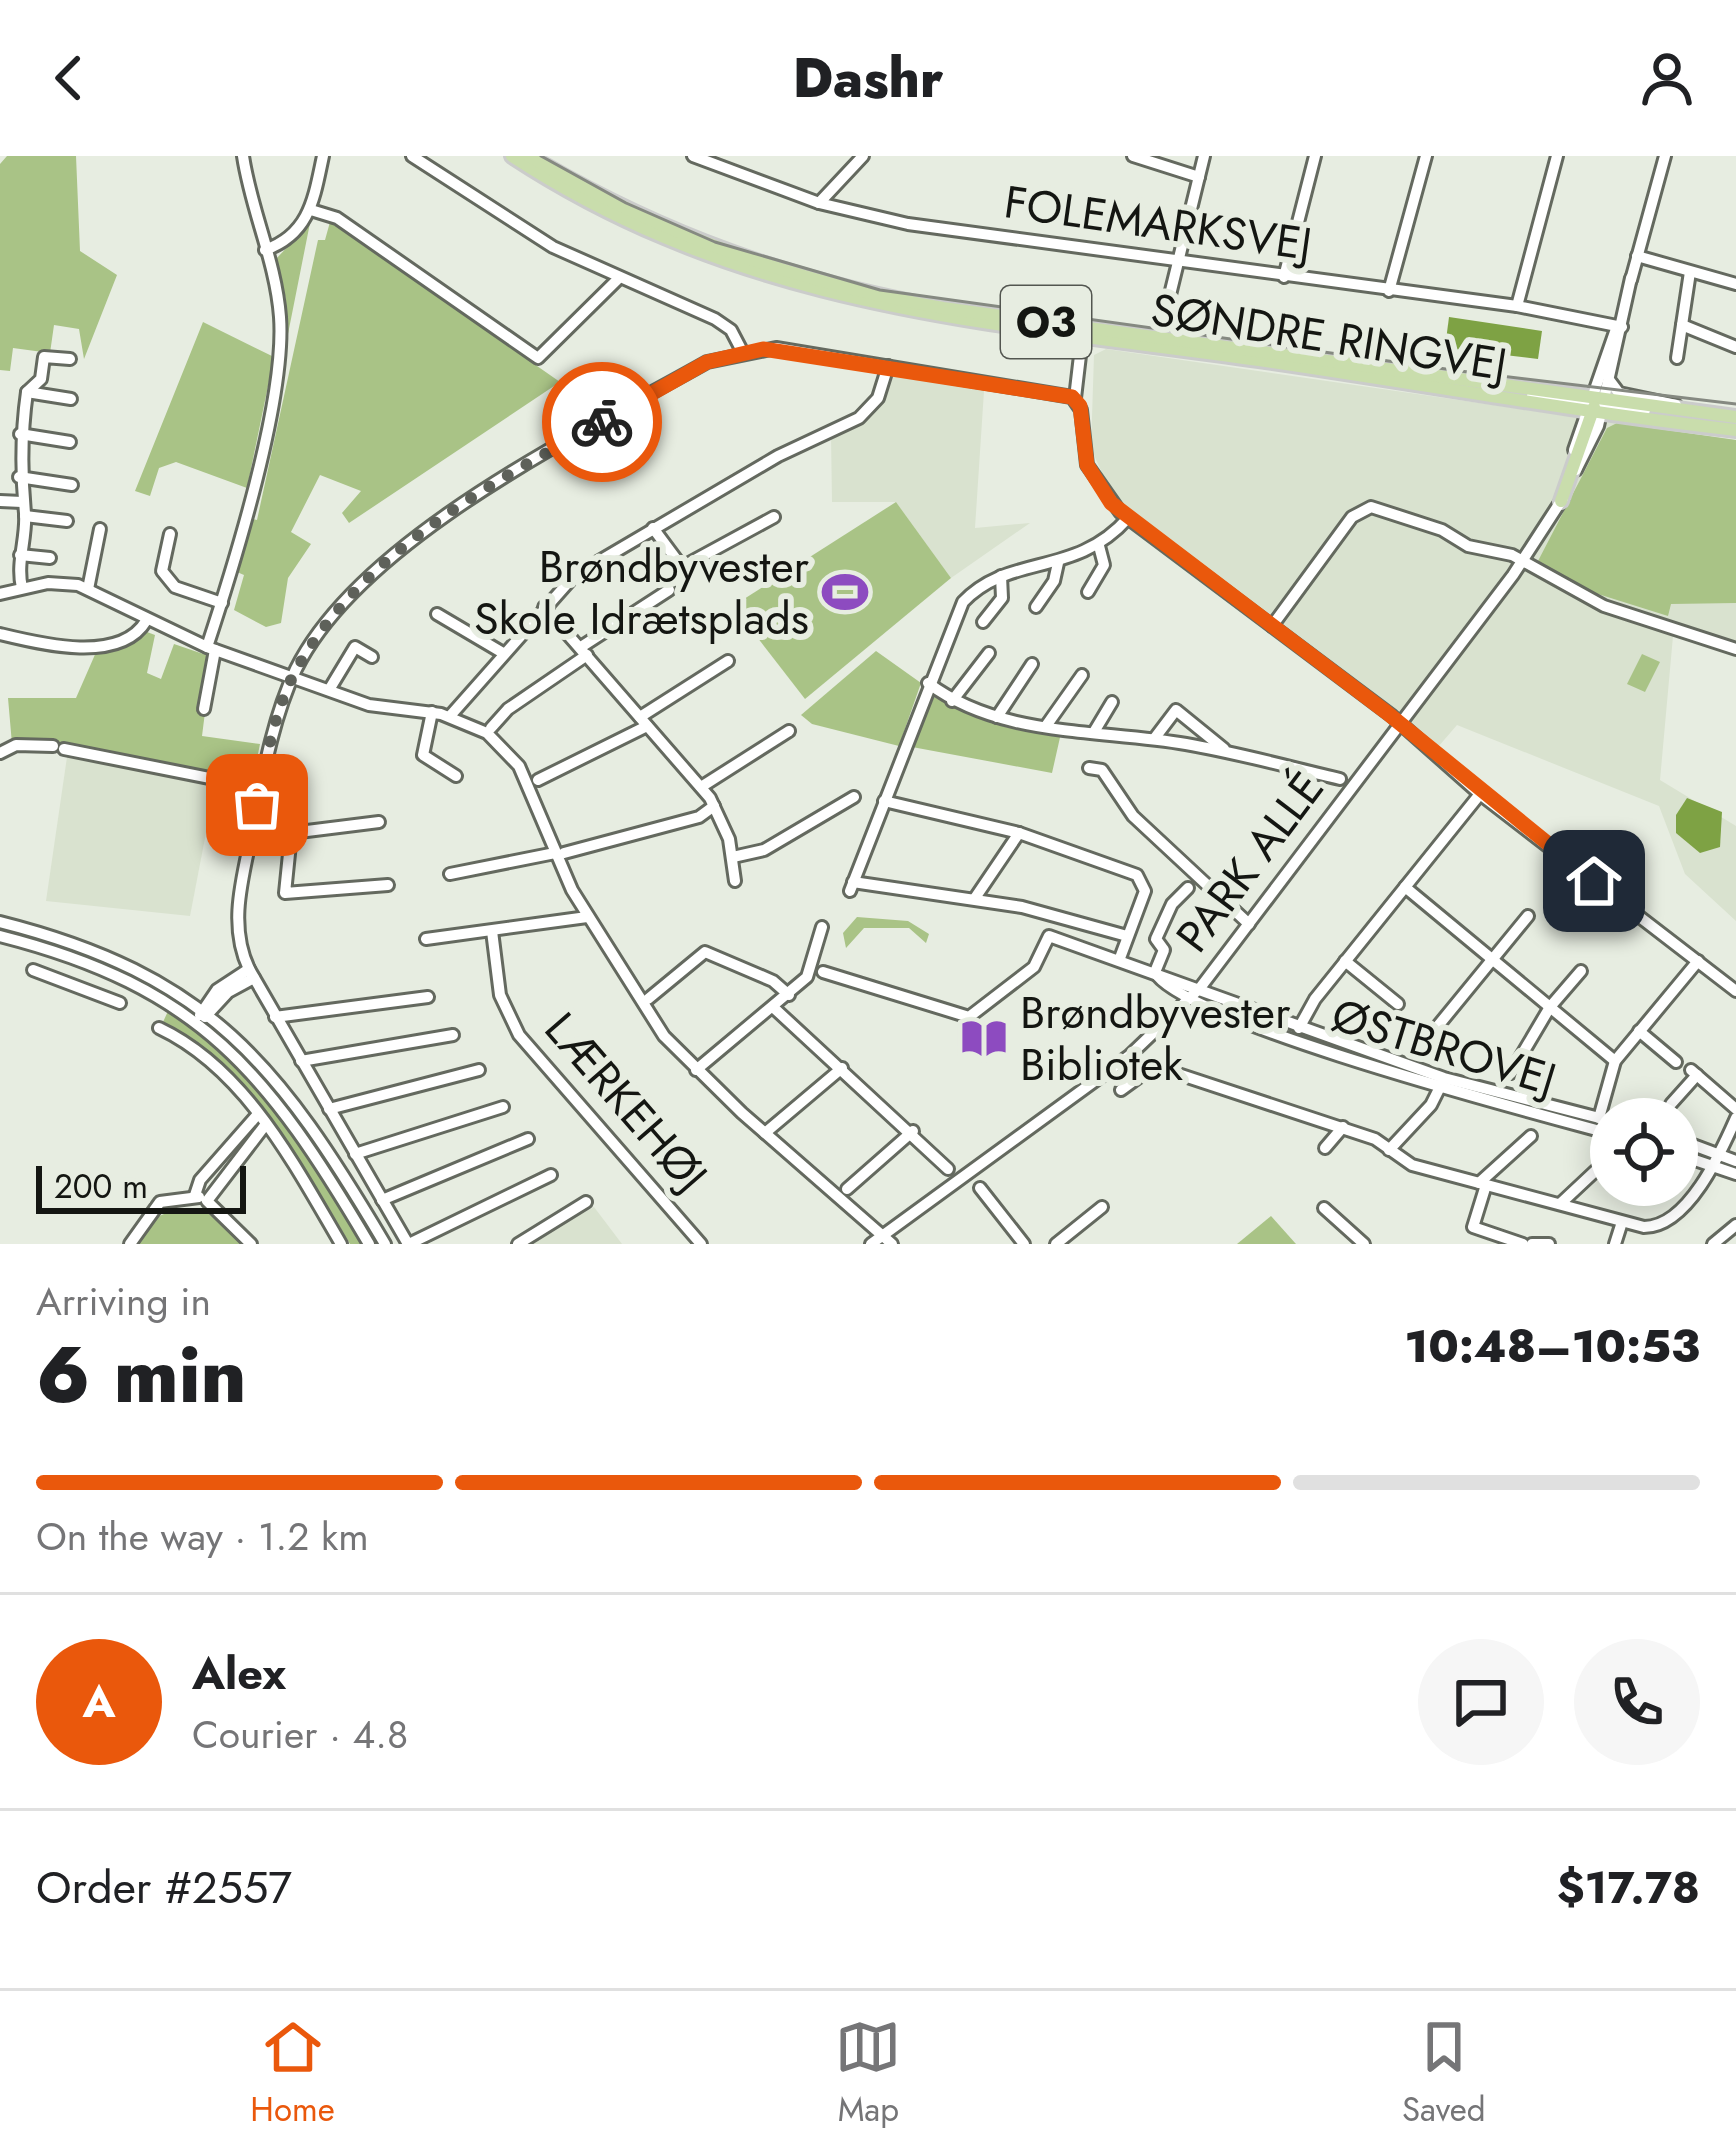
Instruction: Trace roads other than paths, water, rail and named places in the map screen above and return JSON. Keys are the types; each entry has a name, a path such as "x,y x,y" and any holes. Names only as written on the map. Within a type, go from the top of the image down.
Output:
{"main road":[{"name":"SØNDRE RINGVEJ","path":"512,156 596,206 679,245 843,298 1497,396 1736,417"},
{"name":"SØNDRE RINGVEJ","path":"529,156 683,236 844,289 1736,430"},
{"path":"1561,501 1594,405"}],"street":[{"path":"204,709 211,649 277,370 280,313 243,156"},
{"path":"266,250 289,239 311,210 323,156"},
{"path":"412,156 507,220 617,280 716,319 731,330 742,351"},
{"name":"FOLEMARKSVEJ","path":"693,156 819,203 908,224 1517,306 1619,327"},
{"path":"819,203 863,156"},
{"path":"1133,156 1199,177"},
{"path":"1167,307 1204,156"},
{"path":"1284,277 1315,156"},
{"path":"1389,291 1426,156"},
{"path":"1517,306 1557,156"},
{"path":"1594,405 1664,156"},
{"path":"311,210 338,218 538,358 617,280"},
{"path":"1637,256 1736,284"},
{"path":"1677,358 1690,272"},
{"path":"1682,325 1736,347"},
{"path":"1594,405 1610,381 1619,327"},
{"path":"1082,347 1075,398 1091,475 1128,518 1401,724 1480,794 1736,991"},
{"path":"551,1175 409,1244 251,974 239,942 238,906 261,788 293,676 362,586 433,524 707,362 742,351 776,348 1075,398"},
{"path":"22,588 25,516 19,477 20,434 27,392 41,379 44,357 70,359"},
{"path":"450,716 581,571 778,456 859,418 878,398 887,366"},
{"path":"1610,381 1619,393 1697,412"},
{"path":"27,392 71,398"},
{"path":"20,434 70,442"},
{"path":"19,477 71,485"},
{"path":"0,501 22,502"},
{"name":"PARK ALLÉ","path":"882,1241 1129,1056 1190,999 1523,561 1561,501"},
{"path":"1273,626 1352,517 1366,508 1523,561 1604,606 1736,649"},
{"path":"25,516 67,520"},
{"path":"653,528 682,567 774,517"},
{"path":"1127,936 975,898 851,886 958,609 985,583 1099,546 1128,518"},
{"path":"88,589 100,529"},
{"path":"170,534 162,571 167,580 222,603"},
{"path":"1088,592 1104,565 1099,546"},
{"path":"20,555 50,558"},
{"path":"1036,607 1054,581 1058,563"},
{"path":"560,564 581,571"},
{"path":"982,622 1002,598 1001,576"},
{"path":"0,594 67,583 88,589 211,649 369,705 450,716 487,734 519,766 585,914 641,1006 696,1070 882,1241"},
{"path":"490,728 508,709 669,590"},
{"path":"544,607 701,787 714,806 733,857 735,881"},
{"path":"437,615 503,653"},
{"path":"0,634 44,644 118,644 146,621"},
{"path":"329,691 355,647 372,657"},
{"path":"952,701 989,652"},
{"path":"538,780 644,722 728,661"},
{"path":"997,717 1032,664"},
{"path":"1046,726 1082,675"},
{"path":"928,683 952,701 997,717 1154,739 1340,779"},
{"path":"1094,732 1112,702"},
{"path":"1154,739 1176,710 1225,752"},
{"path":"432,712 423,755 456,776"},
{"path":"701,787 789,731"},
{"path":"0,753 16,746 58,748 295,795 285,893 388,885"},
{"path":"1088,768 1102,770 1132,816 1249,924"},
{"path":"1299,1028 1346,961 1480,794"},
{"path":"733,857 764,850 853,796"},
{"path":"884,801 1019,833 1142,879 1145,892 1120,958"},
{"path":"450,874 560,853 699,818 714,806"},
{"path":"291,832 379,822"},
{"path":"975,898 1019,833"},
{"path":"1405,887 1615,1061"},
{"name":"PARK ALLÉ","path":"1155,972 1164,950 1156,939 1172,904 1188,888"},
{"path":"426,939 585,914"},
{"path":"1419,1049 1528,916"},
{"path":"0,922 102,953 205,1012 257,1057 302,1108 385,1244"},
{"path":"696,1070 789,995 814,965 823,927"},
{"name":"LÆRKEHØJ","path":"492,932 500,994 519,1035 701,1244"},
{"path":"0,936 112,972 197,1022 248,1066 291,1116 369,1244"},
{"path":"823,972 969,1017 1034,967 1049,936 1155,972"},
{"path":"648,999 706,952 773,981 789,995"},
{"path":"1346,961 1398,1004"},
{"path":"1609,1098 1615,1061 1698,962"},
{"path":"33,970 121,1003"},
{"path":"1511,1073 1550,1007 1580,971"},
{"name":"ØSTBROVEJ","path":"1155,972 1442,1084 1590,1116"},
{"name":"ØSTBROVEJ","path":"1155,972 1165,985 1190,999 1442,1084 1590,1128"},
{"path":"197,1022 251,974"},
{"path":"275,1017 428,997"},
{"path":"774,1008 948,1168"},
{"path":"159,1028 216,1068 262,1119 341,1244"},
{"path":"1639,1031 1676,1062"},
{"path":"301,1061 454,1035"},
{"path":"1121,1090 1154,1066 1343,1127 1412,1166 1644,1227 1661,1224 1718,1160 1736,1118"},
{"path":"765,1133 842,1068"},
{"path":"328,1109 479,1070"},
{"path":"1675,1098 1694,1072 1736,1109"},
{"path":"1389,1150 1442,1084"},
{"path":"355,1154 503,1107"},
{"path":"251,1244 201,1198 200,1180 262,1119"},
{"path":"1325,1148 1343,1127"},
{"path":"847,1189 913,1131"},
{"path":"1523,1244 1473,1227 1483,1184 1531,1136"},
{"path":"382,1200 528,1139"},
{"path":"1698,1150 1736,1174"},
{"path":"1698,1157 1736,1160"},
{"path":"1560,1204 1590,1176"},
{"path":"980,1188 1022,1243"},
{"path":"130,1244 160,1202 201,1198"},
{"path":"518,1244 586,1202"},
{"path":"1056,1244 1102,1207"},
{"path":"1324,1208 1364,1244"},
{"path":"1615,1244 1622,1222"},
{"path":"1715,1244 1736,1225"},
{"path":"1640,1242 1644,1227"},
{"path":"1532,1244 1549,1244"}],"tram line":[{"path":"541,156 626,203 715,242 880,290 1460,371 1736,404"}],"place":[{"name":"Brøndbyvester Skole Idrætsplads","path":"845,592"},
{"name":"Brøndbyvester Bibliotek","path":"984,1038"}]}
